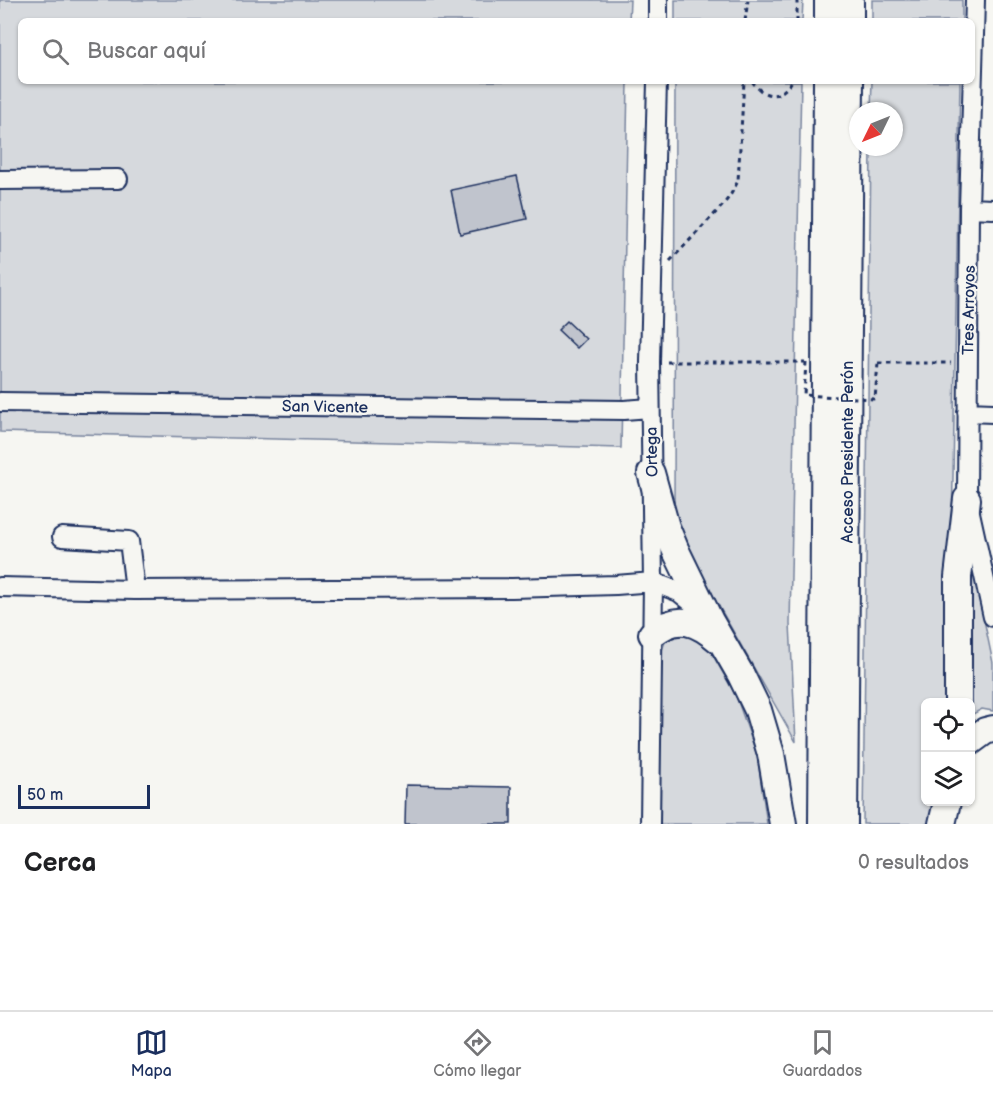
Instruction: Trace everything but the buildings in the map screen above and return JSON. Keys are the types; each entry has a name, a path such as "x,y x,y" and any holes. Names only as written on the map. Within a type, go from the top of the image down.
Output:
{"highway":[{"path":"828,0 828,18"},
{"path":"850,0 850,18"},
{"name":"Acceso Presidente Perón","path":"822,824 827,84"},
{"name":"Acceso Presidente Perón","path":"844,824 850,84"},
{"path":"651,473 666,527 710,621 750,692 764,729 771,754 783,824"},
{"path":"958,698 958,577 967,499"},
{"path":"652,634 669,623 689,622 701,626 723,643"},
{"path":"975,738 985,731 993,729"},
{"path":"942,824 947,806"}],"street":[{"path":"658,0 658,18"},
{"path":"975,4 993,8"},
{"name":"Ortega","path":"650,824 653,582 650,362 657,84"},
{"name":"Tres Arroyos","path":"973,84 969,208 967,499 993,617"},
{"path":"0,180 118,179"},
{"path":"969,208 993,209"},
{"name":"San Vicente","path":"0,402 650,408"},
{"path":"967,412 993,413"},
{"path":"62,537 129,541 135,590"},
{"path":"0,587 135,590 512,588 653,582 685,596 701,609 710,621"}],"path":[{"path":"745,18 748,0"},
{"path":"797,0 797,18"},
{"path":"653,280 724,204 738,181 744,84"},
{"path":"754,84 759,90 769,95 779,94 790,84"},
{"path":"650,362 806,362 804,395 875,399 878,363 968,363"}],"shaded area":[{"path":"0,0 630,0 629,18 18,18 18,84 628,84 621,448 0,432"},
{"path":"675,0 803,0 802,18 675,18"},
{"path":"872,0 962,0 962,18 872,18"},
{"path":"675,84 801,84 790,624 796,742 674,527"},
{"path":"872,84 960,84 949,698 921,698 921,806 937,806 931,824 863,824 871,156 903,156 903,102 871,102"},
{"path":"971,557 993,663 993,711 982,709 975,713 975,698 966,698"},
{"path":"685,630 703,638 736,696 757,755 767,824 658,824 660,656 666,639"}]}
